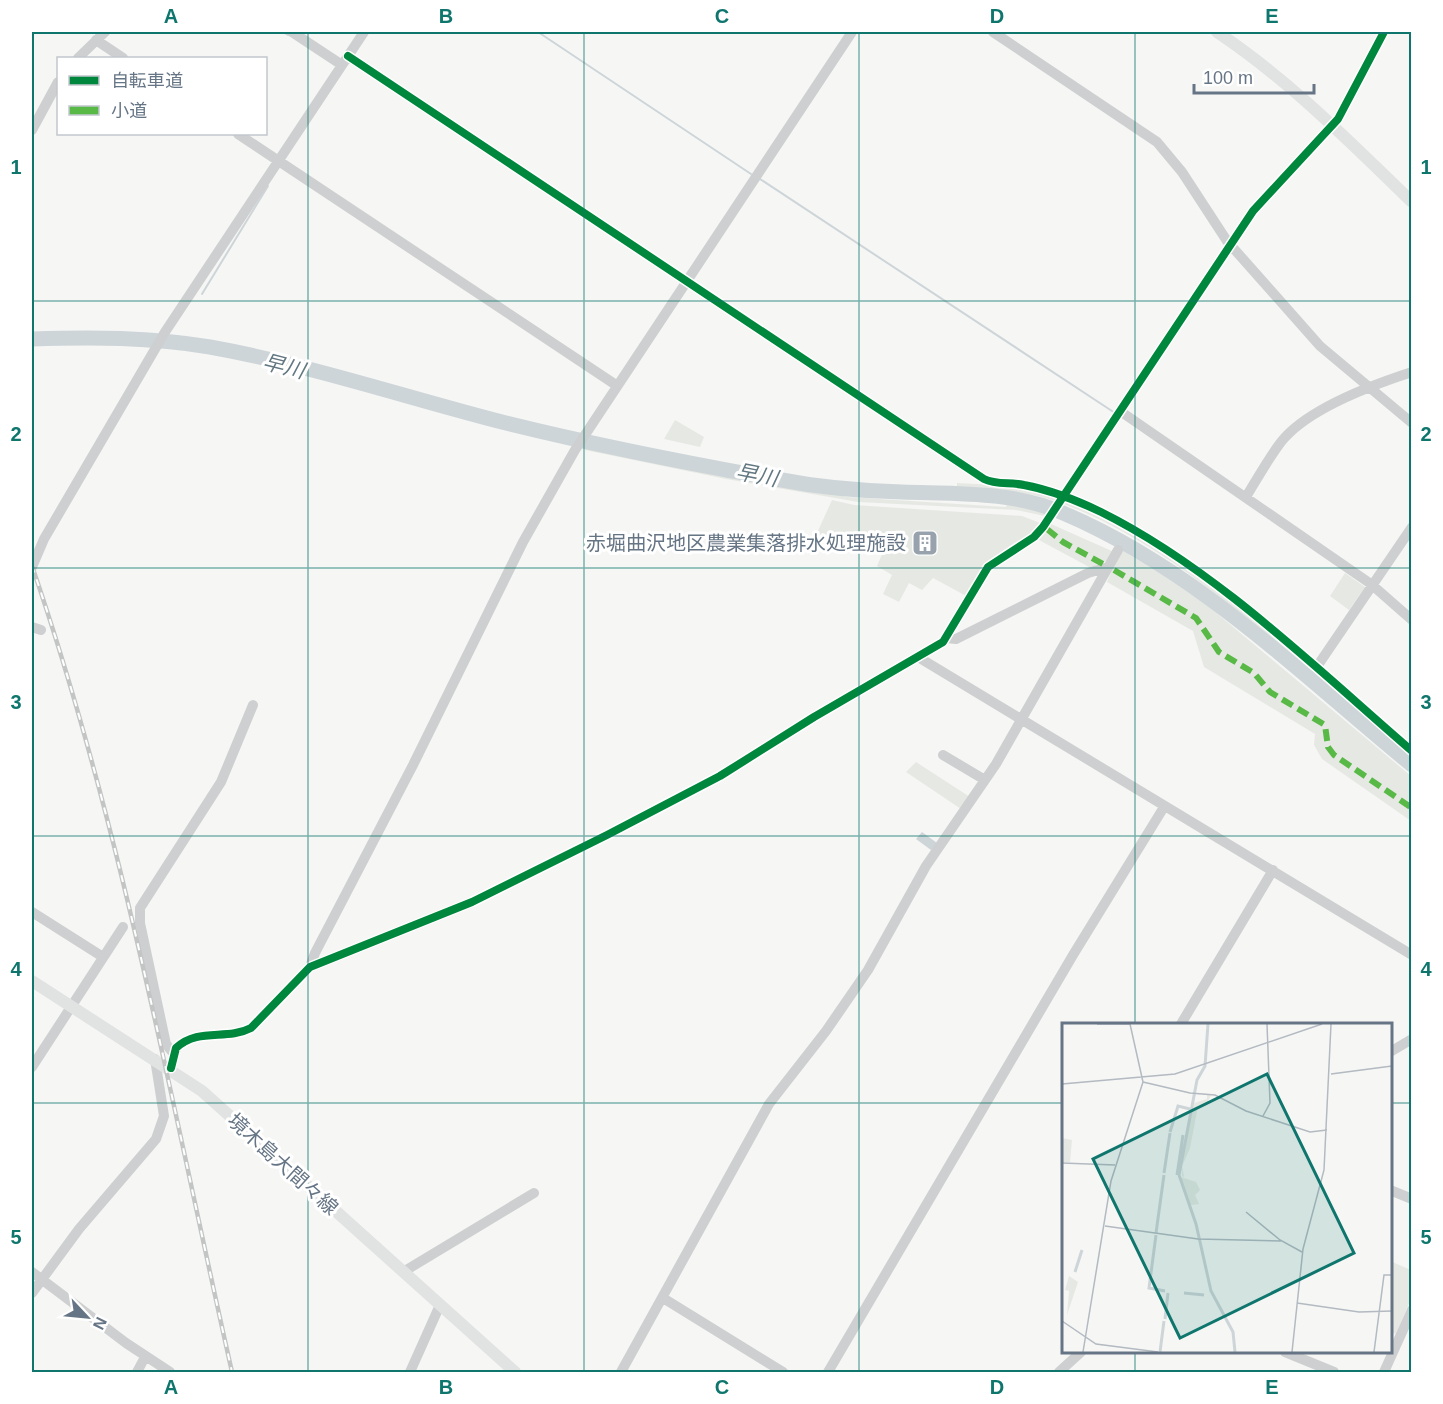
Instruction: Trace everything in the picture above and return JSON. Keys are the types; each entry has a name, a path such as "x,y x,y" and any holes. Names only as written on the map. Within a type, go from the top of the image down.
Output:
{"main road":[{"path":"1217,32 1242,48 1333,125 1412,202"},
{"name":"境木島大間々線","path":"32,981 171,1068 202,1091 515,1372"}],"street":[{"path":"79,57 105,32"},
{"path":"292,32 345,60 686,279 984,479 994,483 1024,485 1111,517 1163,549 1231,597 1412,751"},
{"path":"32,567 44,539 165,332 364,32"},
{"path":"171,1068 173,1053 180,1044 198,1035 239,1034 252,1028 310,967 315,953 413,765 523,542 577,447 686,279 852,32"},
{"path":"993,32 1157,142 1182,172 1230,246 1320,346 1366,387 1412,423"},
{"path":"310,967 472,902 612,832 720,776 947,638 988,567 1034,537 1049,518 1258,203 1333,125 1384,32"},
{"path":"96,40 122,57"},
{"path":"32,130 57,84"},
{"path":"240,135 616,385"},
{"path":"1246,497 1276,450 1291,432 1366,387 1412,372"},
{"path":"1120,411 1371,584 1412,620"},
{"path":"1316,668 1371,584 1412,527"},
{"path":"621,1372 769,1104 868,970 926,866 985,780 1118,550"},
{"path":"947,638 956,639 1088,573 1108,567"},
{"path":"918,657 1412,955"},
{"path":"173,1053 166,1044 140,923 140,908 221,782 253,705"},
{"path":"943,755 985,780"},
{"path":"828,1372 1073,956 1164,807"},
{"path":"1182,1023 1273,870"},
{"path":"32,912 103,957"},
{"path":"32,1067 123,927"},
{"path":"1392,1051 1412,1039"},
{"path":"32,1293 156,1139 165,1116 155,1059"},
{"path":"1392,1191 1412,1199"},
{"path":"403,1272 534,1193"},
{"path":"32,1272 145,1357 170,1372"},
{"path":"663,1298 783,1372"},
{"path":"410,1372 440,1305"},
{"path":"1384,1372 1412,1310"},
{"path":"1059,1372 1079,1353"},
{"path":"1287,1353 1334,1372"},
{"path":"137,1372 145,1357"}],"shaded area":[{"path":"675,420 704,437 700,447 664,439"},
{"path":"584,445 848,497 1006,507 1007,503 1047,513 1045,516 1016,510 858,502 726,479 585,450"},
{"path":"957,483 1016,486 1069,501 1144,539 1231,600 1352,701 1349,704 1209,588 1131,536 1092,516 1052,500 1017,492 957,488"},
{"path":"832,500 854,505 1022,516 1040,523 1034,532 985,566 968,597 933,578 922,590 909,583 899,602 883,594 892,575 877,566 883,552 824,548 812,544"},
{"path":"1051,524 1114,552 1108,560 1091,568 1037,539"},
{"path":"1121,550 1189,590 1411,776 1411,821 1322,759 1314,745 1315,734 1204,667 1193,631 1107,582"},
{"path":"1345,573 1365,587 1349,610 1330,596"},
{"path":"916,762 970,797 961,809 906,772"},
{"path":"922,832 937,843 931,850 916,839"},
{"path":"1392,1262 1411,1270 1411,1299 1396,1334 1392,1332"}],"waterway":[{"path":"283,32 288,35"},
{"path":"538,32 751,174"},
{"path":"760,179 1115,413"},
{"path":"202,294 268,186"},
{"path":"175,343 178,336"},
{"name":"早川","path":"32,339 121,338 210,347 322,372 539,431 708,467 823,486 870,491 984,495 1044,506 1112,536 1203,594 1288,660 1412,765"}],"railway":[{"path":"32,566 93,764 119,865 166,1067 232,1372"}],"marked path":[{"path":"1047,529 1063,542 1103,564"},
{"path":"1114,570 1196,618 1219,652 1254,673 1270,692 1325,725 1328,747 1334,755 1412,808"}],"cycle path":[{"path":"171,1068 176,1048 185,1042 203,1036 232,1034 251,1028 310,967 472,902 607,835 720,776 814,717 943,642 988,567 1034,537 1043,527 1253,211 1338,119 1384,32"},
{"path":"348,56 984,479 1034,487 1073,500 1143,535 1184,561 1302,654 1412,751"}],"place":[{"name":"赤堀曲沢地区農業集落排水処理施設","path":"925,543"}]}
